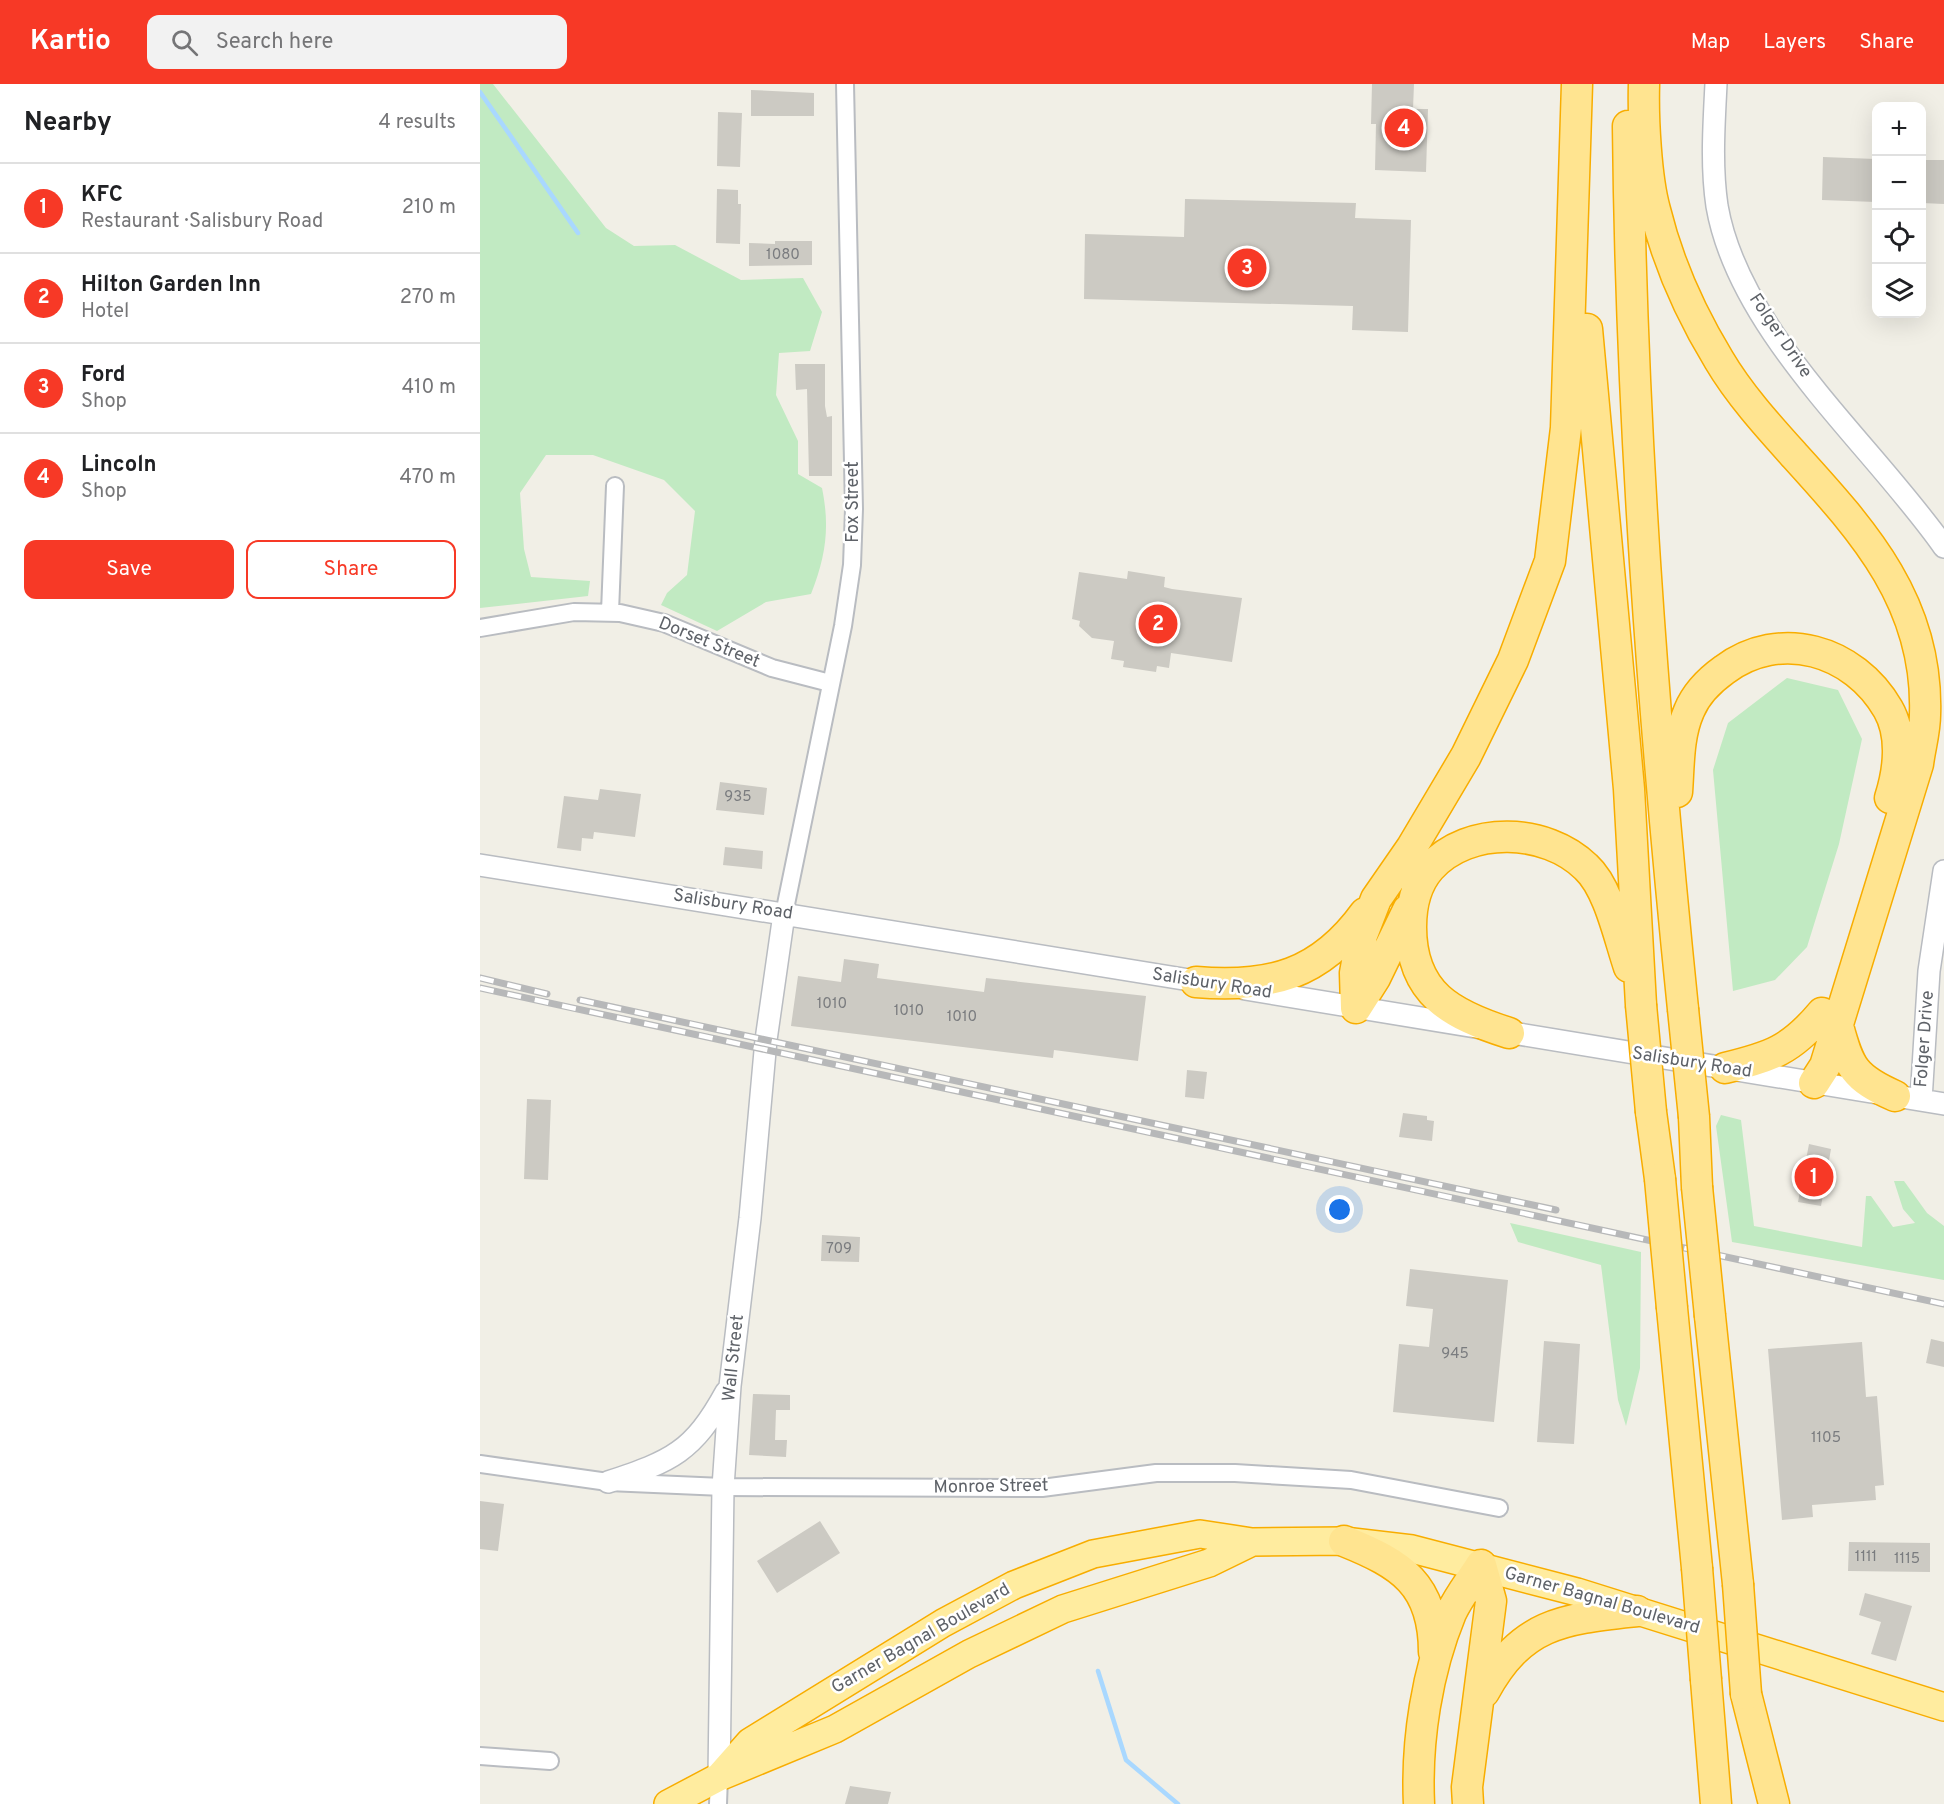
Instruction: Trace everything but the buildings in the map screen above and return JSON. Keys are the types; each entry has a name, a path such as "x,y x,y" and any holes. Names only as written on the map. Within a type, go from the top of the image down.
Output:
{"highway":[{"path":"1196,981 1227,984 1278,979 1317,962 1350,934 1412,847 1466,756 1513,660 1550,561 1566,428 1577,84"},
{"path":"1627,84 1629,279 1640,516 1677,954 1694,1117 1697,1187 1738,1584 1756,1804"},
{"path":"1644,84 1644,121 1654,209 1681,288 1720,361 1770,427 1833,498 1891,574 1911,619 1923,666 1925,716 1918,764 1830,1019 1804,1034 1788,1047 1755,1061 1725,1068"},
{"path":"1575,152 1594,422 1629,789 1641,1005 1697,1568 1716,1804"},
{"path":"1677,954 1674,849 1680,744 1689,710 1710,681 1728,667 1738,660 1771,648 1807,648 1840,660 1867,681 1889,710 1898,746 1898,765 1830,1019 1825,1066 1814,1083"},
{"path":"1356,1008 1375,978 1430,869 1453,849 1482,839 1520,836 1557,846 1587,868 1607,901 1641,1005"},
{"path":"1415,895 1411,915 1412,947 1422,979 1437,999 1471,1021 1509,1033"},
{"path":"1356,1008 1355,973 1362,935 1376,899"},
{"path":"1830,1019 1847,1058 1868,1084 1908,1098"},
{"name":"Garner Bagnal Boulevard","path":"719,1777 750,1742 944,1623 1014,1586 1093,1554 1200,1534 1252,1542 1344,1541 1412,1548 1481,1565 1637,1611 1944,1707"},
{"path":"1344,1541 1386,1558 1409,1577 1425,1602 1434,1630 1434,1660 1423,1729 1419,1804"},
{"name":"Garner Bagnal Boulevard","path":"668,1804 719,1777 835,1729 969,1654 1063,1609 1209,1563 1252,1542"},
{"path":"1434,1660 1452,1611 1481,1565"},
{"path":"1468,1804 1467,1787 1491,1601 1481,1565"},
{"path":"1476,1721 1484,1691 1502,1661 1530,1635 1566,1620 1637,1611"},
{"path":"1746,1694 1774,1804"}],"street":[{"name":"Fox Street","path":"784,914 843,626 852,565 854,509 845,84"},
{"name":"Folger Drive","path":"1716,84 1714,159 1718,207 1728,244 1751,297 1794,361 1906,496 1944,547"},
{"path":"610,612 615,486"},
{"name":"Dorset Street","path":"480,628 574,612 610,612 664,623 772,668 830,683"},
{"name":"Salisbury Road","path":"480,866 1944,1104"},
{"name":"Folger Drive","path":"1908,1098 1944,871"},
{"name":"Wall Street","path":"718,1804 723,1487 730,1386 750,1218 766,1040 784,914"},
{"path":"608,1482 646,1470 679,1454 707,1426 730,1386"},
{"name":"Monroe Street","path":"480,1464 608,1482 723,1487 1042,1488 1156,1473 1235,1473 1351,1480 1499,1509"},
{"path":"480,1756 550,1761"}],"green space":[{"path":"480,84 493,84 606,228 634,246 675,245 741,280 803,278 822,312 810,351 779,353 776,395 798,441 798,474 822,488 826,516 825,541 820,567 811,594 766,602 717,631 661,605 667,593 687,575 695,511 664,480 593,455 546,455 520,493 524,549 531,577 590,581 588,596 480,608"},
{"path":"1787,678 1838,690 1862,739 1839,844 1807,947 1775,980 1733,991 1713,770 1728,723"},
{"path":"1721,1115 1741,1120 1754,1226 1862,1247 1866,1196 1871,1196 1893,1227 1915,1223 1903,1209 1894,1181 1904,1181 1927,1213 1944,1226 1944,1280 1732,1242 1716,1126"},
{"path":"1510,1223 1641,1252 1640,1368 1626,1426 1618,1400 1601,1265 1518,1242"}],"waterway":[{"path":"480,92 578,233"},
{"path":"1098,1671 1126,1760 1178,1804"}],"railway":[{"path":"480,978 547,994"},
{"path":"480,988 1944,1304"},
{"path":"580,1000 1556,1210"}],"place":[{"name":"Lincoln","path":"1404,128"},
{"name":"Ford","path":"1247,268"},
{"name":"Hilton Garden Inn","path":"1158,624"},
{"name":"KFC","path":"1814,1177"}]}
